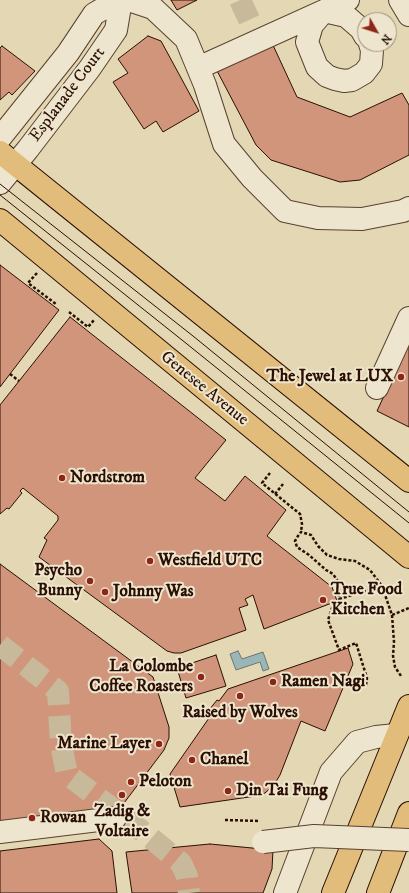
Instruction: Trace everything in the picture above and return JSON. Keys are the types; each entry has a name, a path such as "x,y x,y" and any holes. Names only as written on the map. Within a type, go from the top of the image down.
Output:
{"main road":[{"path":"8,158 409,481"},
{"name":"Genesee Avenue","path":"0,220 409,557"},
{"path":"334,893 396,735 409,706"},
{"path":"378,893 409,813"}],"street":[{"name":"Esplanade Court","path":"0,138 68,53 94,14 118,0"},
{"name":"Esplanade Court","path":"0,183 8,158 28,149 90,68 116,30 121,0"},
{"path":"129,0 153,8 186,39 205,85 224,144 252,178 285,211 318,218 362,219 403,211 409,208"},
{"path":"198,68 348,0"},
{"path":"400,0 409,15"},
{"path":"324,11 346,16 357,26"},
{"path":"324,11 312,25 307,42 317,67 327,76 335,80 352,80 364,73 371,64 372,52"},
{"path":"377,388 409,318"},
{"path":"285,893 332,772 357,742 396,735"},
{"path":"0,832 115,818"},
{"path":"262,832 409,840"}],"path":[{"path":"37,272 28,283 56,304"},
{"path":"69,312 88,327 95,319"},
{"path":"10,374 19,381"},
{"path":"270,473 262,483 300,514 302,524 301,532 295,541 297,546 333,574 339,583 339,599 341,605 332,608 328,620 339,650 356,643 367,678 366,685"},
{"path":"275,494 283,484"},
{"path":"301,532 311,535 318,546 327,555 339,560 355,561 363,564 370,570 382,586 392,615 394,667 402,676"},
{"path":"339,599 382,586"},
{"path":"392,615 409,608"},
{"path":"225,820 262,832"}],"water":[{"path":"238,651 242,659 263,652 269,669 263,671 260,662 236,670 230,654"}],"building":[{"path":"171,0 197,0 177,10"},
{"path":"148,36 161,41 199,111 163,132 156,121 144,129 113,82 128,73 118,59"},
{"path":"272,43 297,97 350,117 402,93 409,105 409,155 360,180 340,182 271,160 256,145 215,67"},
{"path":"2,46 35,71 12,95 9,92 0,100 0,48"},
{"path":"0,265 59,310 0,387"},
{"path":"70,317 226,440 195,478 225,501 245,476 286,510 267,536 332,587 337,601 264,629 253,595 245,599 248,605 239,608 246,630 181,653 174,653 167,651 39,557 47,540 44,538 58,520 58,516 23,488 20,491 22,493 9,509 7,508 0,514 0,405"},
{"name":"The Jewel at LUX","path":"409,342 409,427 377,411"},
{"path":"0,564 153,677 169,727 169,738 164,750 115,815 0,827"},
{"path":"348,648 353,664 325,731 301,721 280,775 274,785 265,793 256,796 180,807 170,774 209,718 205,715 217,700 219,701 228,689"},
{"name":"La Colombe Coffee Roasters","path":"216,655 226,686 186,698 177,668"},
{"path":"99,839 112,851 117,893 0,893 0,851"},
{"path":"210,844 273,850 272,869 263,893 132,893 126,852"}],"tunnel":[{"path":"240,0 259,41"},
{"path":"0,645 58,691 61,745 67,774 181,863 187,876 189,893"}],"tram line":[{"path":"0,184 193,336 409,512"},
{"path":"0,195 409,523"}],"place":[{"name":"The Jewel at LUX","path":"401,377"},
{"name":"Nordstrom","path":"62,478"},
{"name":"Westfield UTC","path":"150,561"},
{"name":"Psycho Bunny","path":"90,581"},
{"name":"Johnny Was","path":"105,592"},
{"name":"True Food Kitchen","path":"323,600"},
{"name":"La Colombe Coffee Roasters","path":"201,677"},
{"name":"Ramen Nagi","path":"273,682"},
{"name":"Raised by Wolves","path":"240,696"},
{"name":"Marine Layer","path":"159,744"},
{"name":"Chanel","path":"192,760"},
{"name":"Peloton","path":"131,782"},
{"name":"Din Tai Fung","path":"228,791"},
{"name":"Zadig & Voltaire","path":"122,795"},
{"name":"Rowan","path":"32,818"}]}
